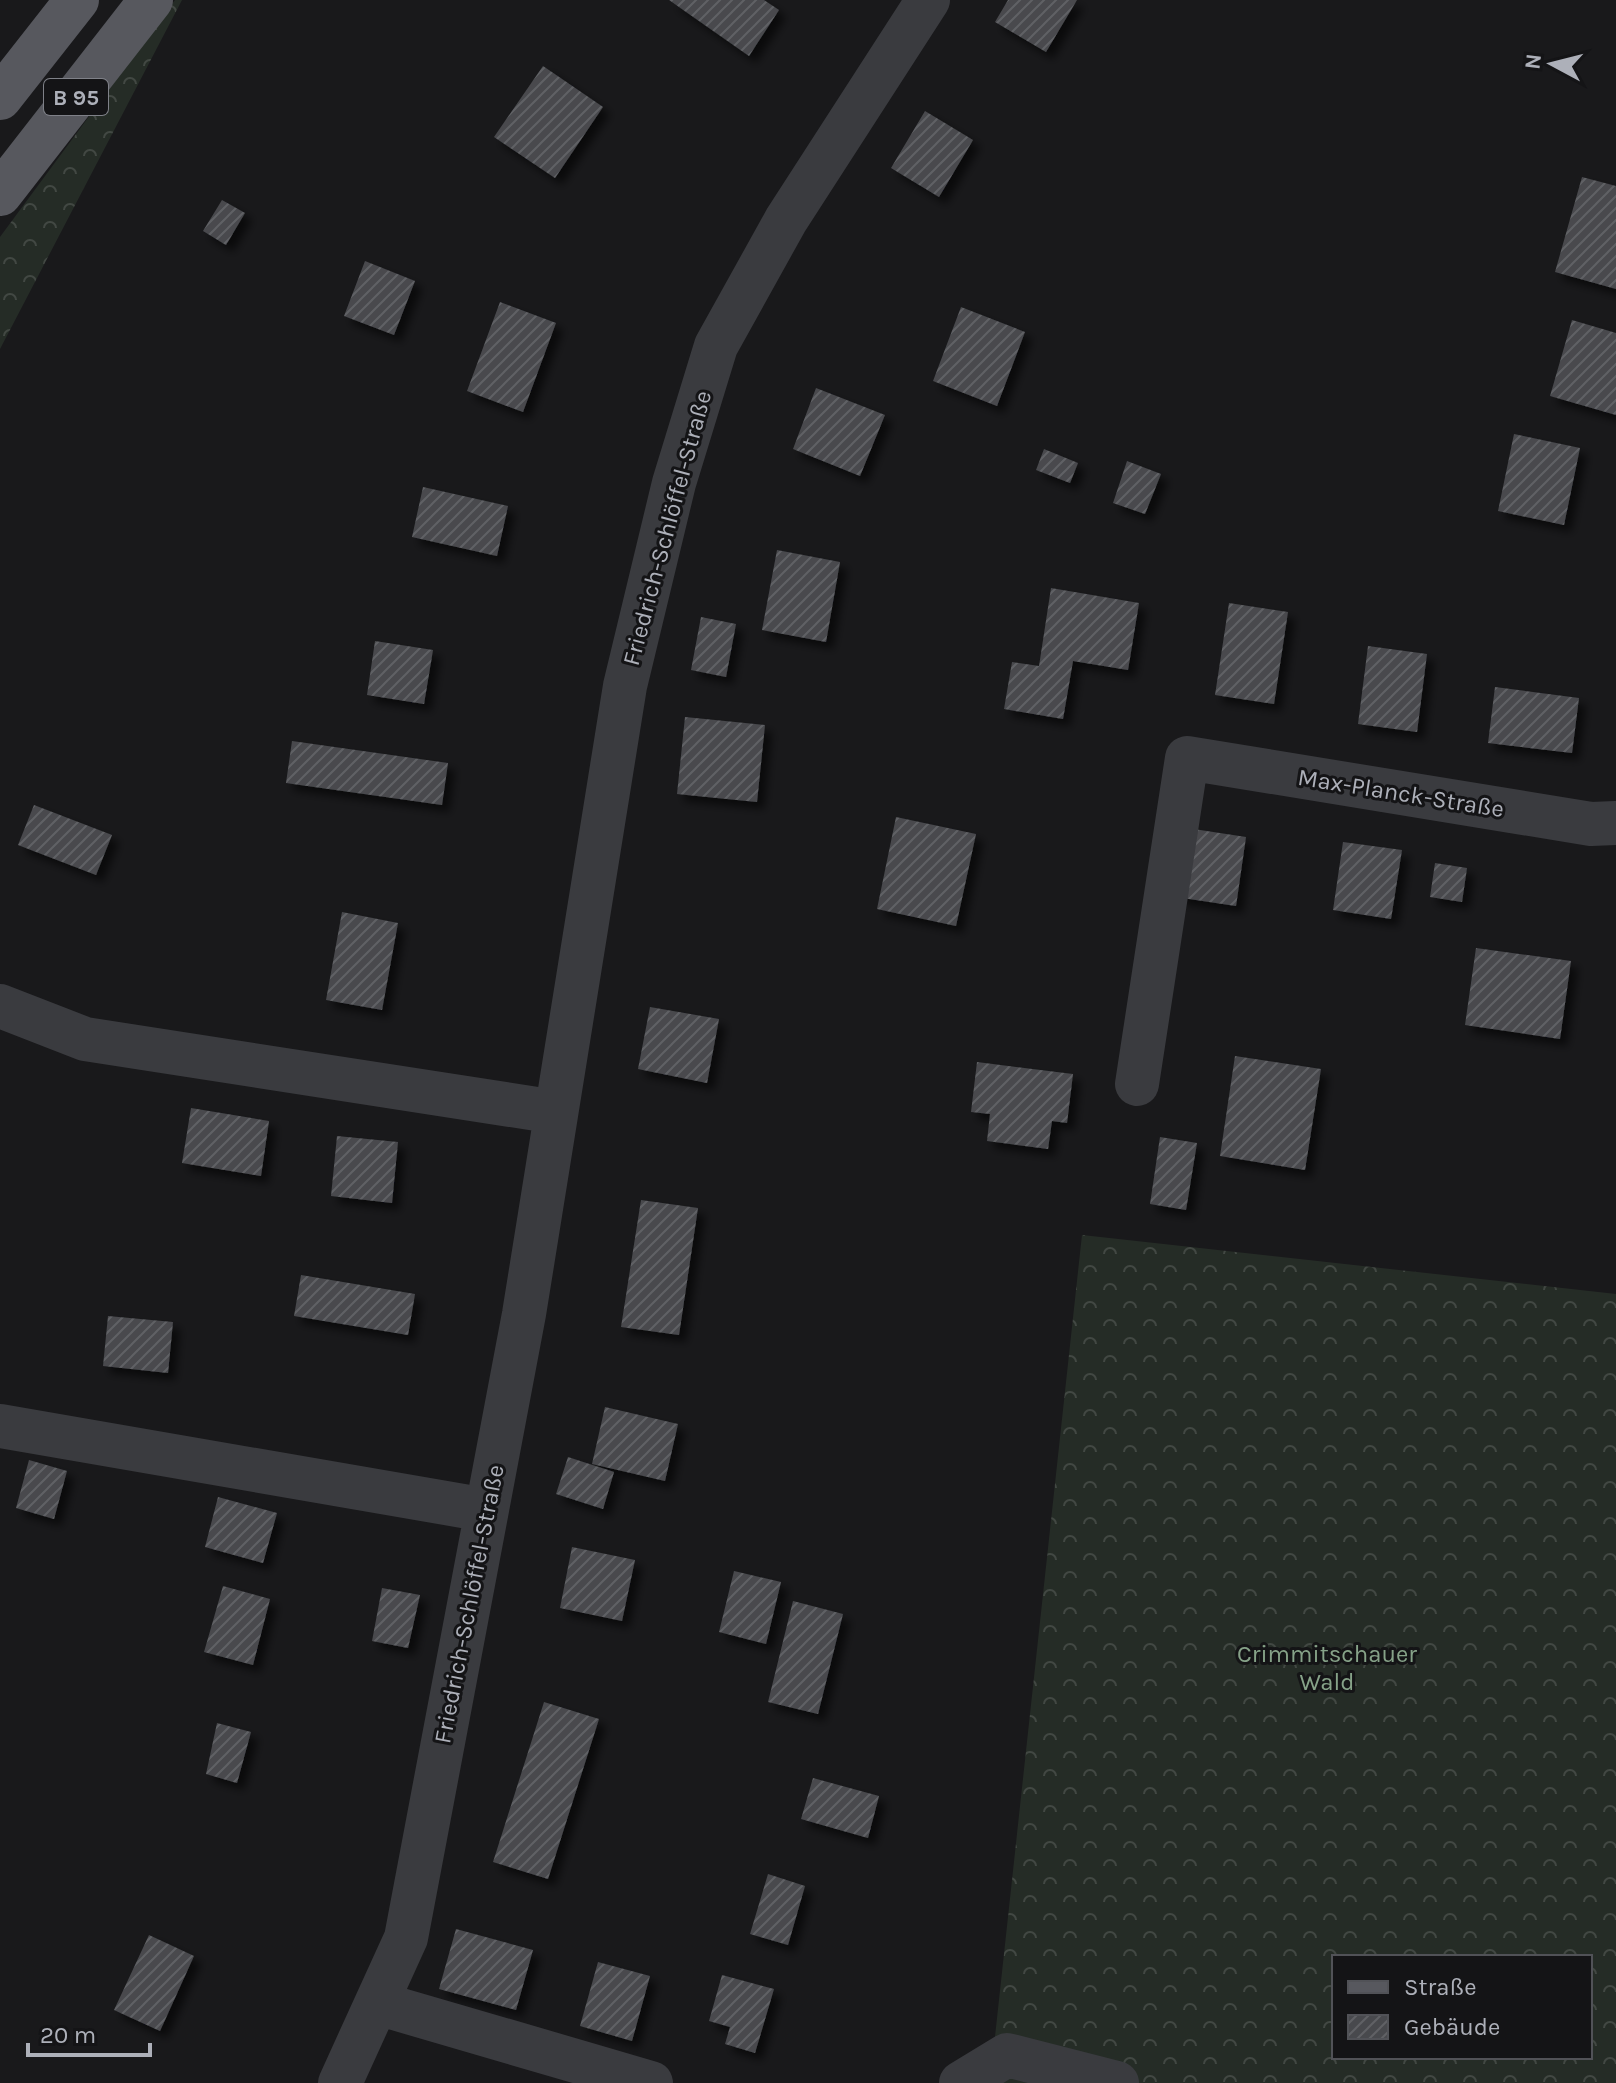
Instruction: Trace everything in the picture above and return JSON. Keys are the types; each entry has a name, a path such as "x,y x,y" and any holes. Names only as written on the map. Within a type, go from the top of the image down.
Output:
{"main road":[{"name":"B 95","path":"0,98 77,0"},
{"name":"B 95","path":"0,194 151,0"}],"street":[{"name":"Friedrich-Schlöffel-Straße","path":"340,2083 406,1938 556,1112 625,686 674,483 716,346 786,220 928,0"},
{"name":"Max-Planck-Straße","path":"1137,1084 1187,758 1591,824 1616,823"},
{"path":"0,1006 85,1039 556,1112"},
{"path":"0,1426 486,1510"},
{"path":"377,2003 651,2083"},
{"path":"961,2083 1007,2055 1117,2083"}],"green space":[{"path":"175,0 182,0 0,349 0,237"},
{"name":"Crimmitschauer Wald","path":"1082,1235 1616,1294 1616,2083 990,2083"}],"building":[{"path":"669,0 764,0 779,10 749,56"},
{"path":"1008,0 1077,0 1046,52 995,22"},
{"path":"543,66 603,107 555,178 494,137"},
{"path":"925,111 973,140 939,197 891,168"},
{"path":"1582,177 1616,186 1616,289 1555,272"},
{"path":"222,200 245,213 226,245 203,231"},
{"path":"365,261 415,281 394,335 344,316"},
{"path":"500,302 556,323 523,412 467,391"},
{"path":"961,307 1025,332 997,406 933,381"},
{"path":"1572,320 1616,333 1616,415 1550,396"},
{"path":"816,388 885,415 860,476 793,449"},
{"path":"1514,434 1580,448 1564,525 1498,511"},
{"path":"1044,449 1078,463 1070,483 1036,470"},
{"path":"1127,461 1161,474 1145,514 1113,503"},
{"path":"423,487 508,506 497,556 412,537"},
{"path":"777,550 840,562 826,642 762,630"},
{"path":"1051,588 1139,603 1128,670 1073,661 1063,719 1004,709 1012,662 1039,666"},
{"path":"1229,603 1288,612 1274,704 1215,695"},
{"path":"701,617 736,624 726,677 691,670"},
{"path":"375,641 433,650 424,704 367,695"},
{"path":"1368,646 1427,654 1417,732 1358,724"},
{"path":"1495,687 1579,698 1572,753 1488,743"},
{"path":"685,717 765,725 757,802 677,794"},
{"path":"292,741 448,763 442,805 286,783"},
{"path":"34,805 112,835 96,875 18,845"},
{"path":"896,817 976,834 956,926 877,909"},
{"path":"1187,828 1246,837 1236,906 1176,897"},
{"path":"1343,842 1402,850 1391,919 1333,910"},
{"path":"1435,863 1467,868 1462,902 1430,897"},
{"path":"342,912 398,923 382,1010 326,1000"},
{"path":"1476,948 1571,961 1560,1039 1465,1025"},
{"path":"650,1007 719,1019 707,1083 638,1069"},
{"path":"1235,1056 1321,1069 1305,1170 1220,1156"},
{"path":"977,1062 1073,1074 1067,1123 1052,1121 1048,1149 987,1141 990,1114 971,1112"},
{"path":"191,1108 269,1121 261,1176 182,1163"},
{"path":"337,1136 398,1142 392,1203 331,1196"},
{"path":"1160,1137 1197,1143 1186,1210 1150,1204"},
{"path":"641,1200 698,1208 679,1335 621,1327"},
{"path":"301,1275 415,1294 408,1335 294,1316"},
{"path":"108,1316 173,1322 168,1373 103,1366"},
{"path":"605,1407 678,1424 665,1481 592,1464"},
{"path":"568,1457 614,1472 603,1509 556,1494"},
{"path":"29,1460 67,1471 54,1519 16,1508"},
{"path":"218,1497 277,1513 263,1563 205,1547"},
{"path":"572,1547 635,1560 622,1621 560,1608"},
{"path":"734,1571 781,1582 766,1644 719,1632"},
{"path":"223,1586 270,1599 253,1665 204,1652"},
{"path":"382,1588 420,1595 408,1648 372,1641"},
{"path":"793,1601 843,1614 818,1714 768,1702"},
{"path":"544,1702 599,1719 548,1879 493,1862"},
{"path":"217,1723 251,1732 237,1783 206,1774"},
{"path":"813,1778 879,1796 868,1838 801,1819"},
{"path":"768,1874 805,1886 788,1945 750,1934"},
{"path":"456,1929 533,1950 516,2010 439,1989"},
{"path":"149,1935 194,1956 160,2031 114,2010"},
{"path":"598,1962 650,1976 632,2041 580,2026"},
{"path":"722,1975 774,1989 755,2053 725,2044 730,2027 709,2021"}]}
